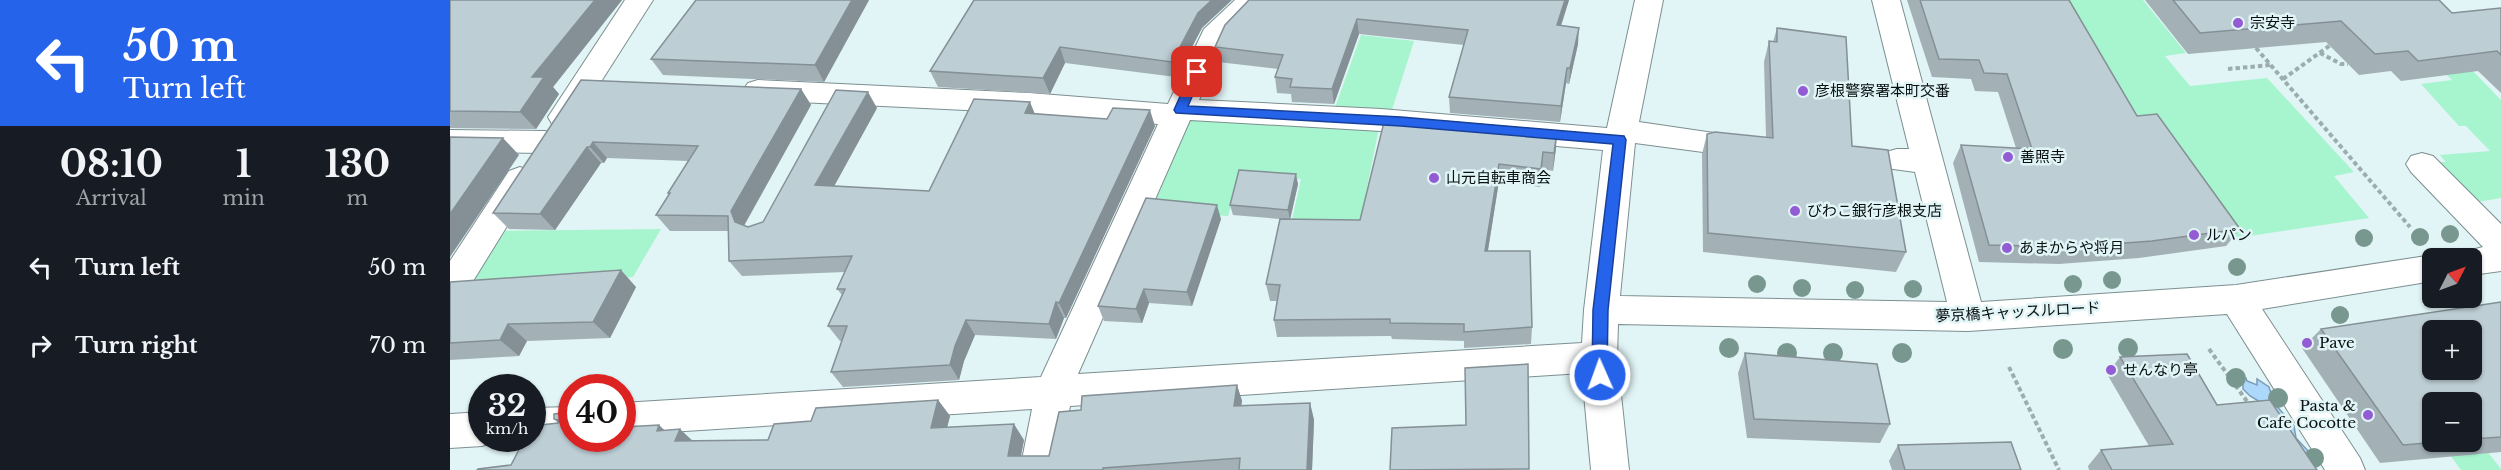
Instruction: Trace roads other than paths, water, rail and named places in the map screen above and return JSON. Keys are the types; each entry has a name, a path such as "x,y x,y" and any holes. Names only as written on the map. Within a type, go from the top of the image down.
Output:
{"street":[{"path":"450,289 639,0"},
{"path":"1039,470 1054,390 1069,351 1214,35 1222,24 1235,17 1250,0"},
{"path":"1610,470 1599,357 1601,310 1621,135 1649,0"},
{"path":"1886,0 1912,160 1968,317"},
{"path":"586,84 621,85"},
{"path":"729,89 836,92 1179,112 1404,122 1703,141"},
{"path":"819,124 836,92"},
{"path":"450,141 545,142"},
{"path":"2422,164 2501,245"},
{"path":"2482,261 2501,258"},
{"name":"夢京橋キャッスルロード","path":"1601,310 1968,317 2236,299 2422,270"},
{"path":"2236,299 2346,470"},
{"path":"636,416 688,407 1339,375 1599,357"},
{"path":"450,431 468,430"}],"water":[{"path":"2243,378 2257,385 2257,379 2269,387 2274,403 2294,426 2296,438 2310,453 2313,470 2269,407 2243,389"}],"place":[{"name":"宗安寺","path":"2238,23"},
{"name":"彦根警察署本町交番","path":"1803,91"},
{"name":"善照寺","path":"2008,157"},
{"name":"山元自転車商会","path":"1434,178"},
{"name":"びわこ銀行彦根支店","path":"1795,211"},
{"name":"ルパン","path":"2194,235"},
{"name":"あまからや将月","path":"2007,248"},
{"name":"Pave","path":"2307,343"},
{"name":"せんなり亭","path":"2111,370"},
{"name":"Pasta & Cafe Cocotte","path":"2368,415"}]}
